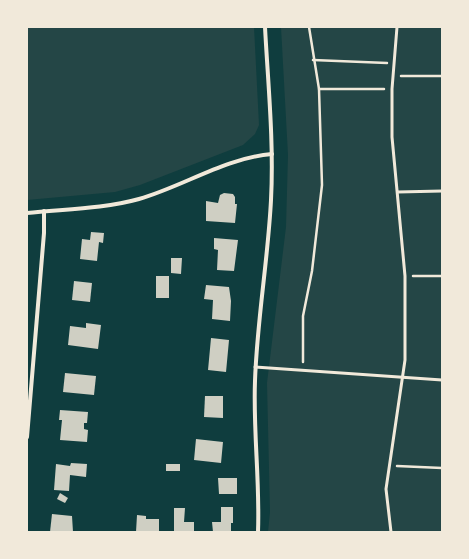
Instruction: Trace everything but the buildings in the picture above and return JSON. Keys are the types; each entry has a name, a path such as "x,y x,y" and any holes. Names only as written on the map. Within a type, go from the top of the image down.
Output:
{"street":[{"path":"258,532 259,492 254,425 255,367 269,233 272,154 265,27"},
{"path":"27,213 117,204 138,199 246,158 272,154"},
{"path":"27,437 44,233 44,211"}],"lane":[{"path":"391,532 386,489 404,376 405,276 392,137 392,89 397,27"},
{"path":"398,192 442,191"},
{"path":"255,367 404,376 442,380"}],"path":[{"path":"304,370 302,316 312,271 322,185 319,89 313,60 309,27"},
{"path":"313,60 394,64"},
{"path":"393,76 442,76"},
{"path":"319,89 392,89"},
{"path":"405,276 442,276"},
{"path":"389,466 442,468"}],"shaded area":[{"path":"27,27 254,27 259,125 255,134 243,145 140,185 115,192 27,200"},
{"path":"281,27 442,27 442,532 268,532 270,512 267,383 286,227 288,155"}]}
